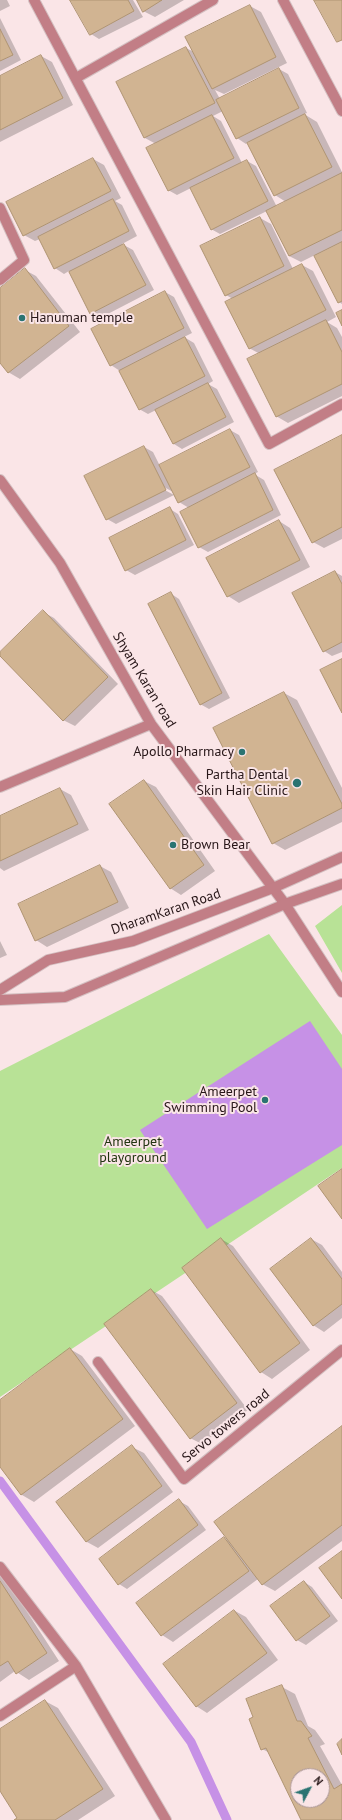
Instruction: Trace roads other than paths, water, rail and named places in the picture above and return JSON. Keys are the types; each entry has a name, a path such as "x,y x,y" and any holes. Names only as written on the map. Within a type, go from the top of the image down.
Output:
{"street":[{"path":"34,0 269,444 342,404"},
{"path":"76,78 213,0"},
{"path":"283,0 342,111"},
{"path":"0,208 24,260 0,280"},
{"name":"Shyam Karan road","path":"0,480 60,563 151,724 285,904 342,992"},
{"path":"0,787 151,724"},
{"name":"DharamKaran Road","path":"0,990 48,960 133,941 273,888 342,857"},
{"path":"0,1000 65,996 285,904 342,884"},
{"name":"Servo towers road","path":"98,1362 184,1479 342,1350"},
{"path":"0,1567 76,1666 166,1820"},
{"path":"0,1716 76,1666"}],"waterway":[{"path":"0,1481 191,1742 227,1820"}],"place":[{"name":"Hanuman temple","path":"22,318"},
{"name":"Apollo Pharmacy","path":"242,752"},
{"name":"Partha Dental Skin Hair Clinic","path":"297,783"},
{"name":"Brown Bear","path":"173,845"},
{"name":"Ameerpet Swimming Pool","path":"265,1100"}],"park label":[{"name":"Ameerpet playground","path":"133,1150"}]}
